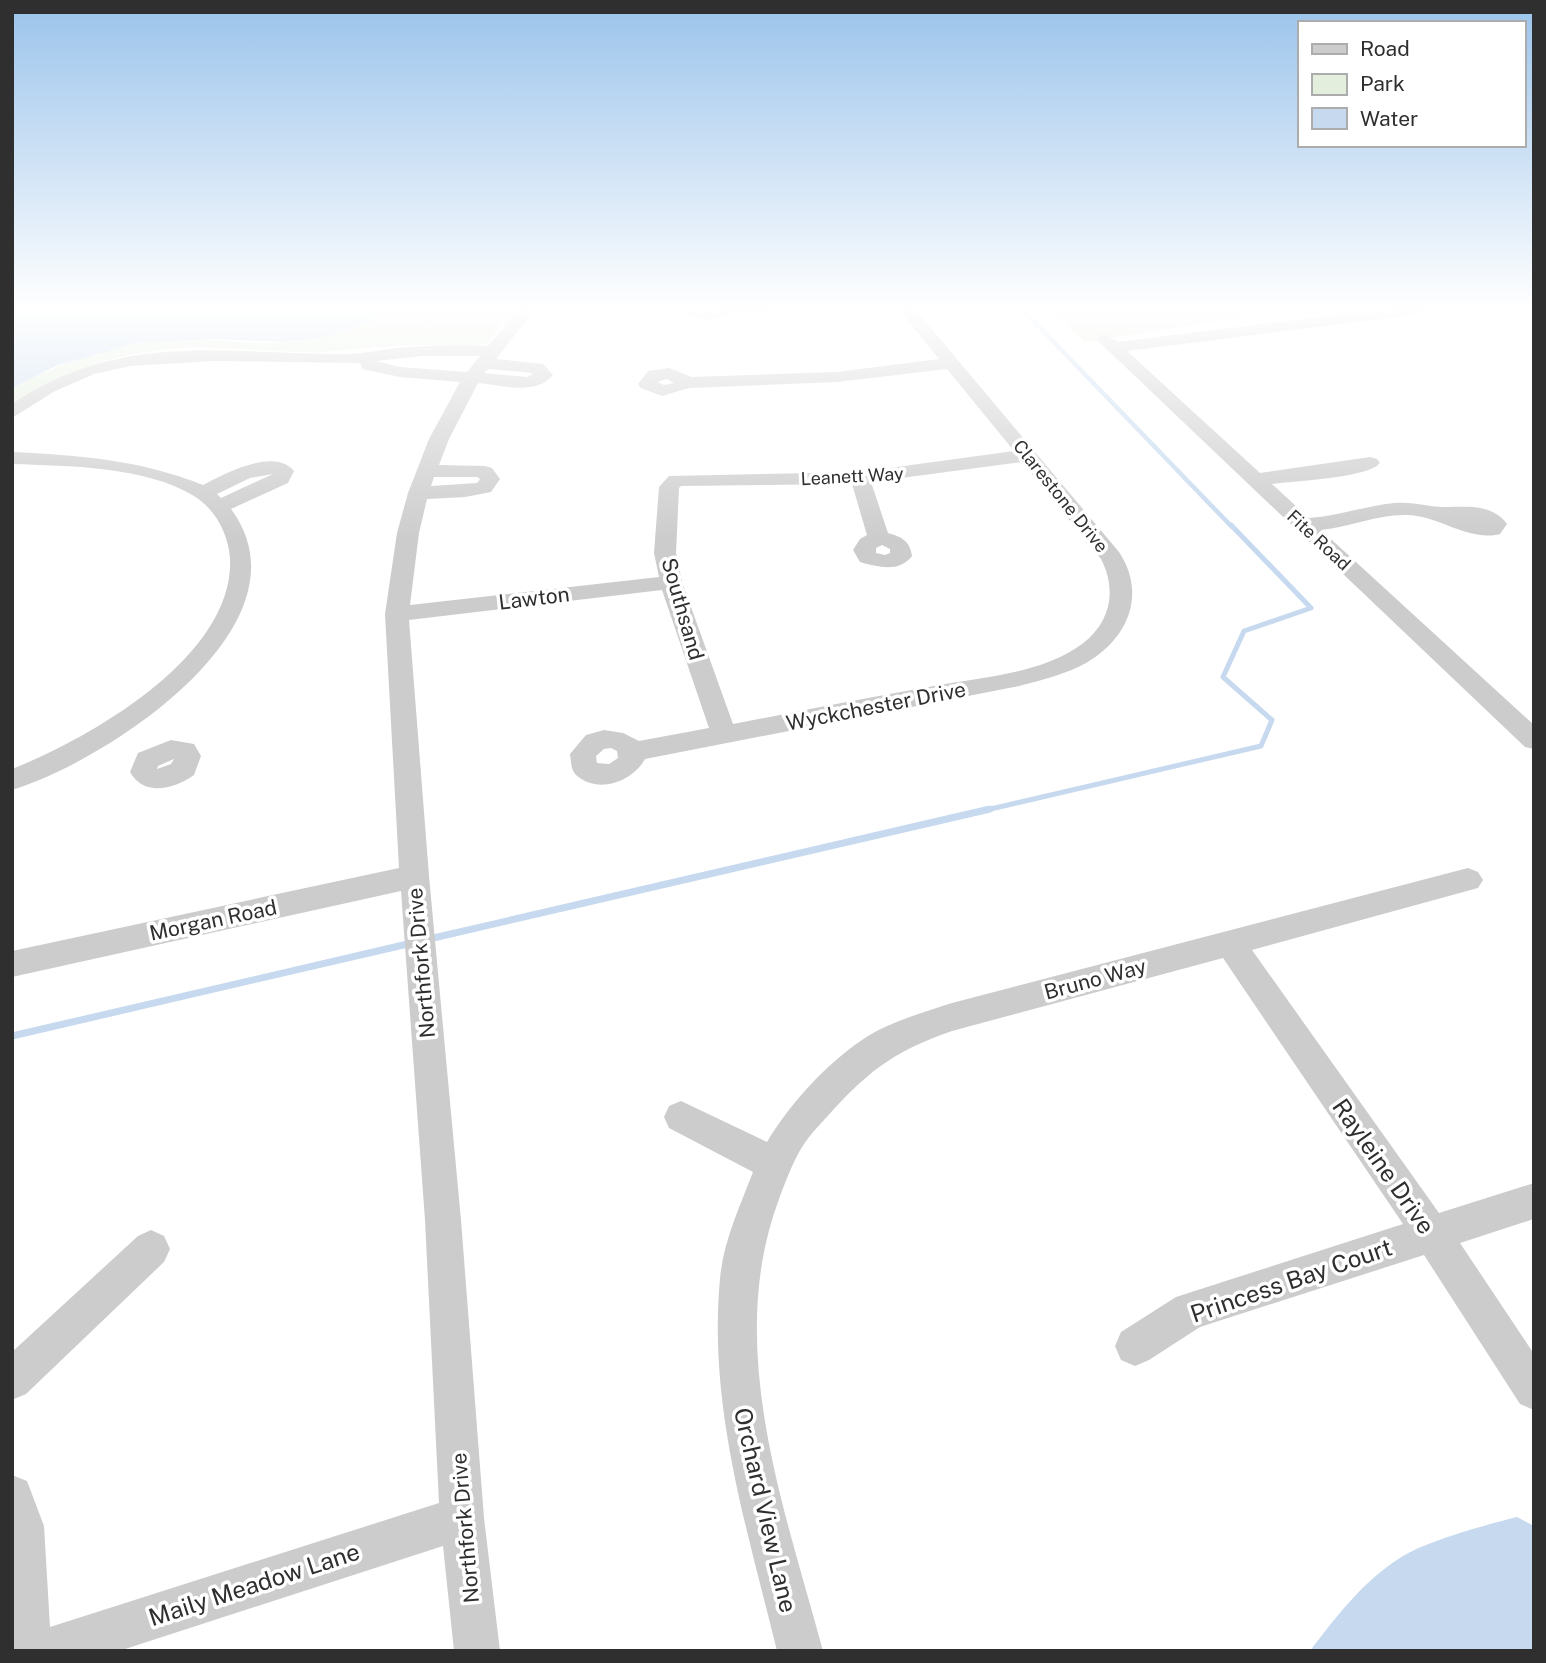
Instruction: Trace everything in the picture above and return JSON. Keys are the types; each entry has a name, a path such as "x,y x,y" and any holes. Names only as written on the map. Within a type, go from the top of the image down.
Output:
{"street":[{"path":"12,412 57,386"},
{"name":"Northfork Drive","path":"469,386 451,414 422,482 408,533 397,614 414,876 443,1220 462,1518 477,1651"},
{"name":"Clarestone Drive","path":"970,386 1111,557 1122,582 1121,601 1109,632"},
{"name":"Fite Road","path":"1154,386 1534,740"},
{"name":"Leanett Way","path":"676,480 860,478 969,466 1027,455"},
{"path":"12,458 103,464 161,476 210,501 232,525 241,548 242,562 233,605 213,639 175,682 110,730 62,758 12,780"},
{"path":"1255,480 1370,463"},
{"path":"860,478 879,539"},
{"name":"Southsand","path":"676,480 668,487 666,552 671,582 725,736"},
{"path":"1303,526 1341,521 1388,509 1414,509 1430,513"},
{"name":"Lawton","path":"397,614 671,582"},
{"name":"Wyckchester Drive","path":"632,752 1019,678 1060,666 1088,652 1109,632"},
{"path":"110,730 143,745 153,755"},
{"name":"Morgan Road","path":"12,964 414,876"},
{"name":"Bruno Way","path":"774,1164 796,1126 834,1086 874,1050 909,1032 952,1017 1468,880"},
{"name":"Rayleine Drive","path":"1231,944 1430,1233 1534,1390"},
{"path":"681,1117 774,1164"},
{"name":"Orchard View Lane","path":"774,1164 751,1224 739,1277 739,1385 751,1460 800,1651"},
{"name":"Princess Bay Court","path":"1135,1346 1190,1311 1534,1201"},
{"path":"12,1380 151,1249"},
{"path":"12,1496 22,1526 28,1651"},
{"name":"Maily Meadow Lane","path":"46,1651 462,1518"}],"green space":[{"path":"17,386 45,386 12,407 12,388"}],"water":[{"path":"1517,1517 1534,1526 1534,1651 1310,1651 1362,1589 1400,1558 1440,1540"}],"waterway":[{"path":"1096,386 1232,527"},
{"path":"982,811 1261,746 1272,720 1223,677 1244,631 1311,608 1231,525"},
{"path":"429,939 990,809"},
{"path":"12,1036 412,943"}]}
